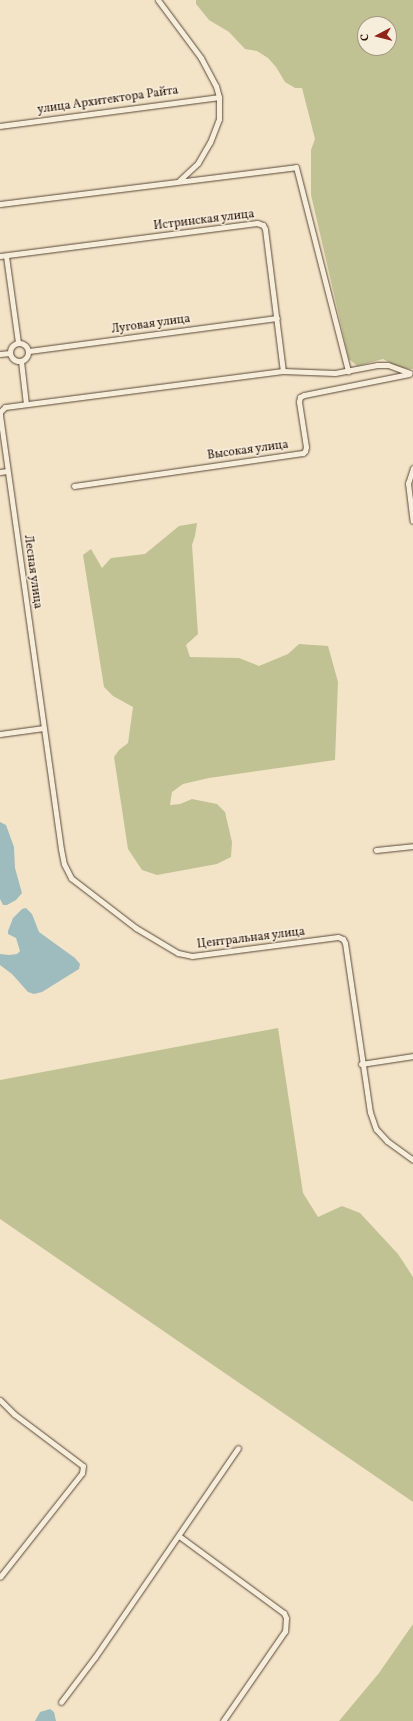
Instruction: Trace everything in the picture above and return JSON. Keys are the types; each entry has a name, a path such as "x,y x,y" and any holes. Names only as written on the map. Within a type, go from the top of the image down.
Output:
{"street":[{"path":"158,0 201,58 216,86 219,96 219,119 210,142 198,163 178,181"},
{"name":"улица Архитектора Райта","path":"0,126 219,96"},
{"path":"0,204 296,167 348,371"},
{"name":"Истринская улица","path":"0,256 257,223 262,224 265,229 283,371"},
{"path":"6,256 18,342"},
{"name":"Луговая улица","path":"29,352 277,318"},
{"path":"18,342 27,347 29,352 28,356 21,361"},
{"path":"10,353 11,348 18,342"},
{"path":"0,354 10,353"},
{"path":"10,353 12,357 21,361"},
{"path":"21,361 26,404"},
{"path":"0,415 0,412 5,407 283,371 318,373 348,371 377,365 388,365 411,373"},
{"name":"Высокая улица","path":"74,486 303,453 306,446 299,402 300,397 304,394 411,373"},
{"name":"Лесная улица","path":"0,415 44,728"},
{"path":"413,468 408,483 413,521"},
{"path":"0,472 7,471"},
{"path":"0,734 44,728"},
{"name":"Центральная улица","path":"44,728 64,864 72,878 136,928 178,953 192,956 338,937 343,939 345,943 361,1064 370,1112 376,1129 387,1142 413,1160"},
{"path":"376,850 413,846"},
{"path":"361,1064 413,1056"},
{"path":"0,1400 14,1414 83,1466 82,1473 0,1577"},
{"path":"61,1702 95,1657 238,1448"},
{"path":"179,1536 284,1613 286,1618 285,1631 222,1721"}],"green space":[{"path":"196,0 413,0 413,369 399,368 383,359 357,366 349,359 311,195 311,150 315,139 302,88 295,88 285,82 276,67 268,58 257,51 245,49 229,32 209,20 196,4"},
{"path":"197,523 192,545 198,634 186,645 190,657 239,658 259,666 288,654 299,644 328,646 338,682 335,760 209,778 183,784 172,792 170,805 180,804 192,799 217,804 225,812 232,842 231,857 217,864 157,875 142,870 128,849 114,757 119,750 128,743 133,707 113,696 104,687 83,555 91,549 102,568 111,558 145,554 179,526"},
{"path":"278,1028 303,1193 318,1217 342,1206 360,1213 398,1254 413,1277 413,1502 0,1219 0,1080"},
{"path":"413,1624 413,1721 339,1721 379,1673"}],"water":[{"path":"0,822 6,825 14,847 15,868 22,893 16,900 7,905 3,905 0,899"},
{"path":"26,908 32,914 39,932 75,958 80,964 79,969 42,992 34,994 28,992 12,974 0,965 0,954 17,954 20,951 16,938 8,934 8,931 13,918 22,909"},
{"path":"50,1709 54,1712 56,1721 35,1721 40,1712"}]}
